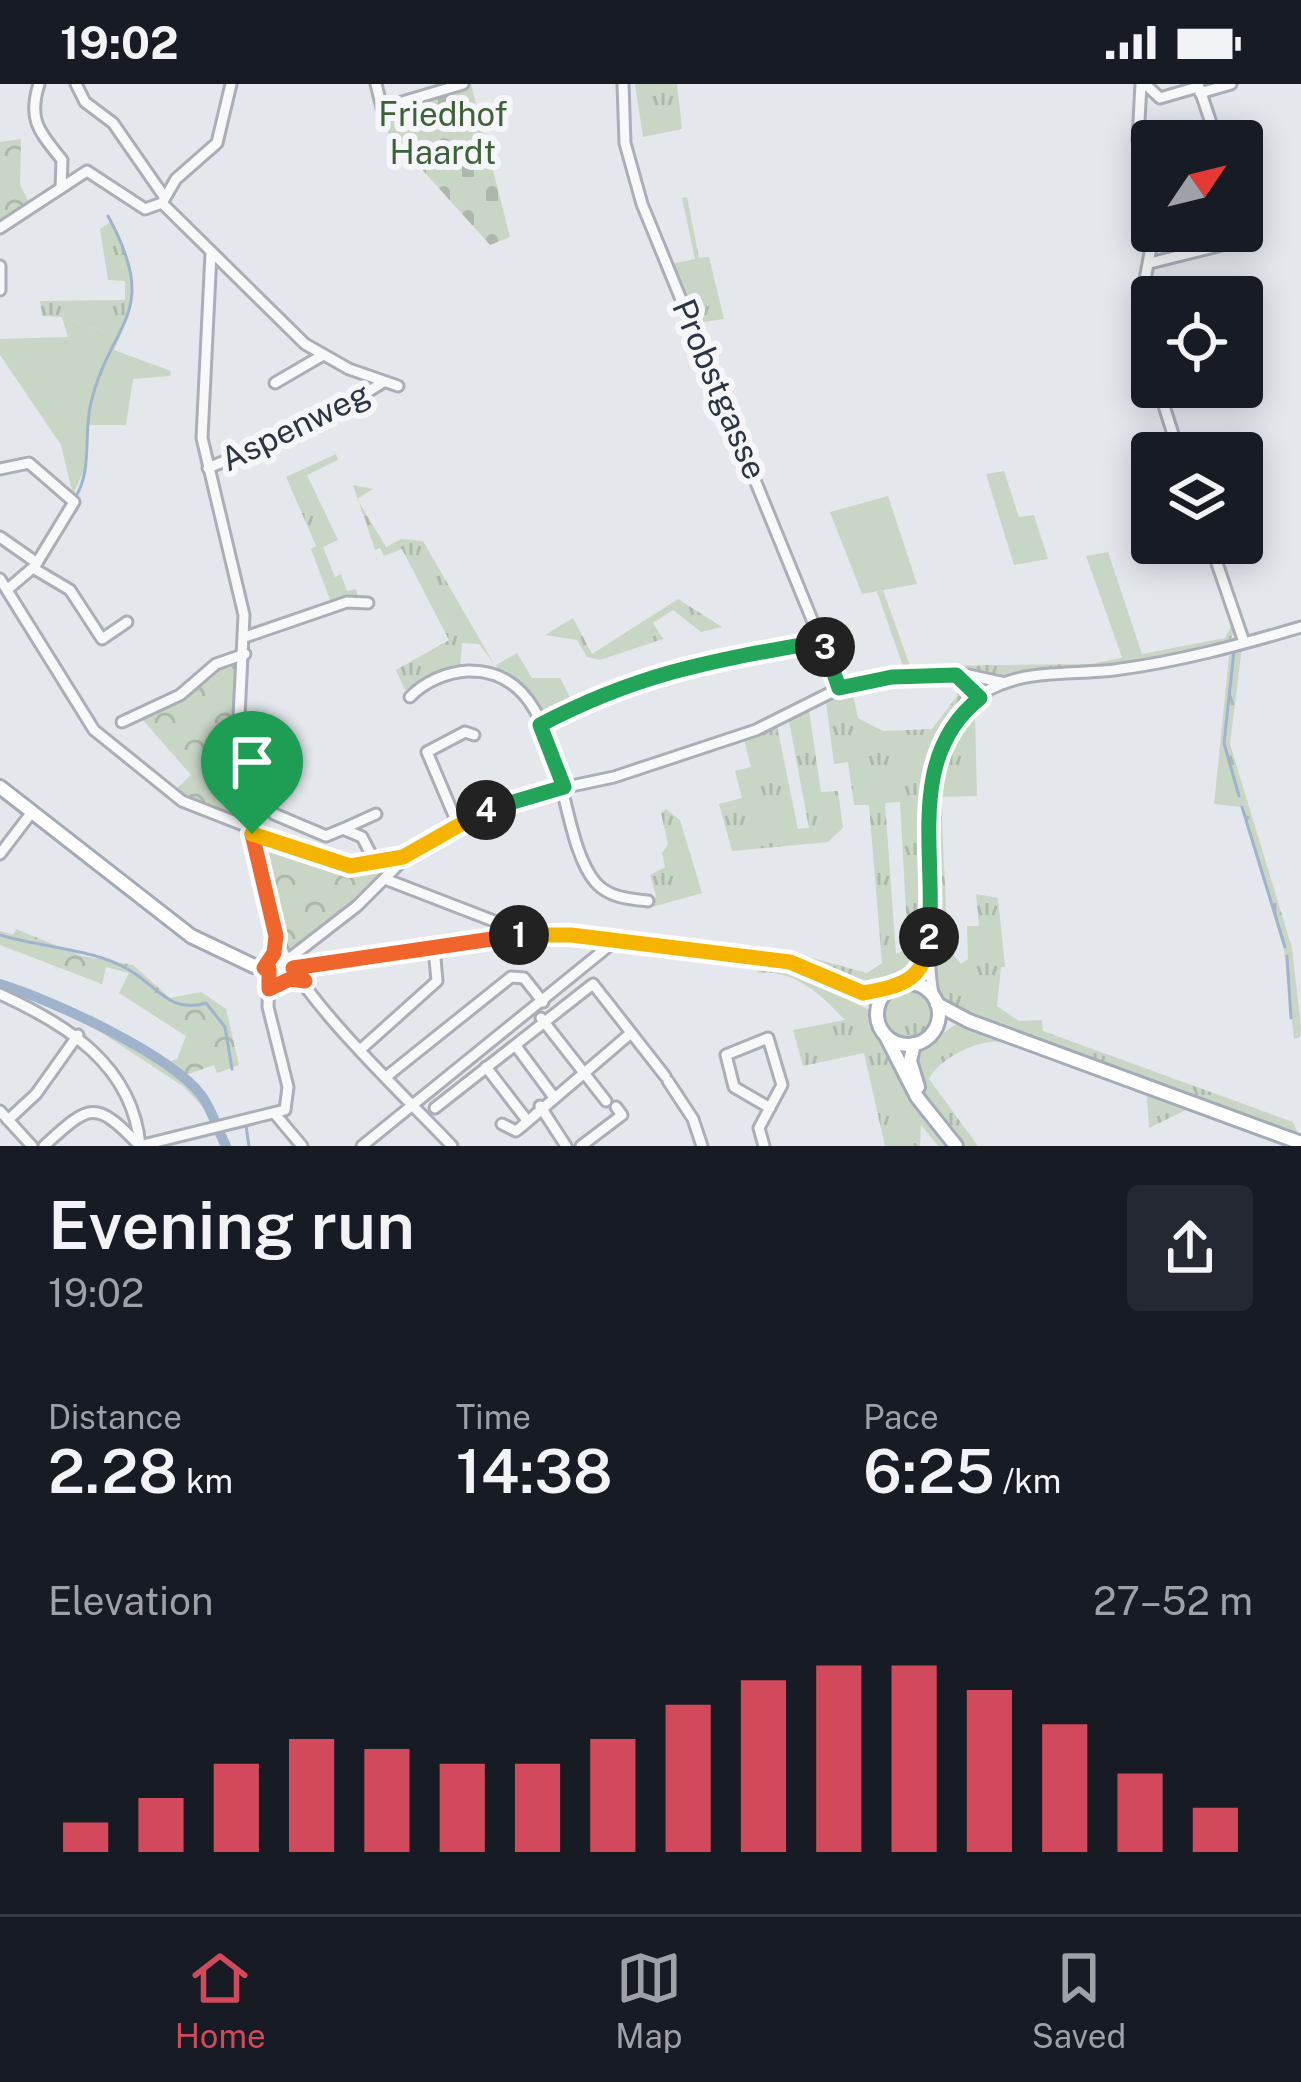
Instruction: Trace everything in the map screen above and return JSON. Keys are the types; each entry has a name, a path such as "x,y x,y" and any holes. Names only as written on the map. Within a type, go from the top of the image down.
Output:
{"main road":[{"path":"0,788 208,947 266,968 505,936 554,934 802,966 860,993 922,986 969,1022 1301,1143"},
{"path":"266,968 276,936"},
{"path":"779,962 878,1016"},
{"path":"901,985 882,998 878,1016 917,1097 956,1146"},
{"path":"929,1036 938,1020 936,1001"},
{"path":"886,1034 914,1044 952,1022 969,1022"},
{"path":"914,1044 911,1068 932,1115"}],"street":[{"path":"39,84 33,121 43,142 62,160 61,188"},
{"name":"Aspenweg","path":"76,84 85,102 113,123 162,199 286,328 322,355 398,386"},
{"path":"0,227 87,171 146,209 218,142 231,84"},
{"path":"376,84 382,108 463,84"},
{"name":"Probstgasse","path":"623,84 625,143 642,204 839,688"},
{"path":"1143,84 1160,98 1231,84"},
{"path":"1140,120 1143,84"},
{"path":"1199,88 1210,120"},
{"path":"1147,276 1151,252"},
{"path":"1150,263 1194,252"},
{"path":"211,253 209,369 202,432 237,577 245,638 237,748 276,936 290,965 360,1050 452,1146"},
{"path":"0,266 0,290"},
{"name":"Aspenweg","path":"275,383 322,355"},
{"name":"Aspenweg","path":"208,468 317,422 382,383"},
{"path":"0,469 29,463 74,502 35,565 8,589"},
{"path":"0,537 70,590 102,639 127,622"},
{"path":"1217,564 1244,643"},
{"path":"0,579 94,730 182,801 340,865 403,857 510,800 614,777 756,730 839,688 892,677 966,676 1005,683 1137,667 1301,627"},
{"path":"245,638 347,602 368,603"},
{"path":"540,725 614,687 676,668 823,641"},
{"path":"122,722 180,695 216,664 244,654"},
{"path":"410,698 441,677 484,673 516,690 540,725 596,882 618,897 648,902"},
{"path":"966,676 980,698"},
{"path":"936,1001 927,961 933,895 931,775 950,730 980,698 1005,683"},
{"path":"458,825 428,752 465,732 475,735"},
{"path":"268,805 274,814 326,836 376,814"},
{"path":"0,854 32,812"},
{"path":"343,829 362,837 375,862"},
{"path":"290,965 403,857"},
{"path":"385,879 499,923 505,936"},
{"path":"362,1146 615,941"},
{"path":"360,1050 437,981 434,949"},
{"path":"901,985 927,961"},
{"path":"139,1146 285,1110 290,1095 268,1007 266,968"},
{"path":"386,1077 516,975 539,1005 544,1022 622,1115 581,1146"},
{"path":"269,989 290,979 305,981"},
{"path":"435,1108 593,984 693,1118 702,1146"},
{"path":"0,994 78,1035 118,1083 139,1146"},
{"path":"502,1124 516,1131 540,1106 632,1034"},
{"path":"32,1146 4,1116 32,1099 78,1035"},
{"path":"764,1146 759,1128 770,1108 782,1085 768,1037 726,1055 734,1087 770,1108"},
{"path":"516,1046 553,1096"},
{"path":"486,1067 526,1118"},
{"path":"540,1106 566,1146"},
{"path":"44,1146 74,1118 96,1110 139,1146"},
{"path":"275,1114 302,1146"}],"green space":[{"name":"Friedhof Haardt","path":"471,84 510,237 490,245 408,154 404,156 375,113"},
{"path":"635,84 677,84 682,129 643,137"},
{"path":"21,139 20,185 30,204 0,222 0,142"},
{"path":"687,197 699,258 709,257 724,319 696,323 671,264 695,259 682,198"},
{"path":"112,221 131,278 120,337 62,317 42,316 40,301 125,300 125,281 108,280 100,229"},
{"path":"62,317 120,337 114,350 171,371 170,376 133,379 126,425 87,425 85,467 73,495 61,445 0,355 0,339 68,337"},
{"path":"336,454 338,460 307,475 338,540 323,547 335,577 341,574 347,591 356,589 358,596 332,605 311,549 316,546 286,477"},
{"path":"1004,471 1019,517 1034,515 1048,559 1014,565 986,474"},
{"path":"353,485 373,489 358,499"},
{"path":"888,496 917,584 862,594 830,512"},
{"path":"359,502 386,547 401,539 423,541 494,664 479,644 462,643 460,669 405,690 396,670 449,640 402,549 384,556 380,548 375,550"},
{"path":"1108,552 1143,657 1123,660 1086,556"},
{"path":"1214,564 1237,627 1228,644 1124,666 996,679 977,675 841,686 840,679 903,666 877,592 883,590 910,666 1090,664 1225,638 1232,624"},
{"path":"678,599 722,627 701,632 673,610 653,623 663,639 600,660 587,657 577,640 545,635 573,618 592,654"},
{"path":"1242,647 1230,744 1292,948 1301,1027 1300,1037 1294,1039 1284,950 1241,807 1214,804 1229,656"},
{"path":"517,653 532,678 560,678 572,701 540,718 499,675 496,665"},
{"path":"239,661 232,743 245,820 240,824 174,791 191,775 142,719 181,700 219,665"},
{"path":"942,678 958,678 970,693 927,779 928,921 923,964 908,977 867,992 800,964 646,941 647,935 809,957 867,973 882,963 869,805 854,805 848,762 834,764 826,702 852,691 858,718 883,731 932,729 957,696 956,687 942,684","holes":["900,802 908,948 896,954 885,803"]},
{"path":"809,710 821,792 838,791 843,828 828,842 732,851 719,804 742,798 735,771 751,767 744,739 777,726 798,829 809,828 789,721"},
{"path":"975,717 977,796 940,797 949,753"},
{"path":"932,800 941,800 948,949 961,964 968,959 967,926 979,926 976,894 998,898 1005,967 1001,967 997,1006 1019,1021 1042,1020 1043,1031 1293,1122 1301,1140 941,1005 931,977"},
{"path":"666,809 680,820 702,893 652,907 656,896 650,875 665,867 662,853 668,844 661,813"},
{"path":"276,844 344,870 390,865 340,913 289,951 283,948 262,848"},
{"path":"16,929 82,956 133,965 170,998 201,992 226,1009 239,1065 217,1073 214,1065 186,1075 200,1085 199,1094 213,1118 184,1087 87,1023 91,1015 168,1062 177,1059 186,1036 119,993 129,973 106,967 102,984 0,945 0,931 13,935"},
{"path":"757,965 786,969 871,1011 917,1099 950,1146 938,1146 921,1125 920,1146 885,1146 864,1053 803,1066 793,1030 845,1020 806,986 784,975 758,973"},
{"path":"908,987 927,994 934,1013 927,1032 908,1039 889,1032 882,1013 889,994"},
{"path":"958,1023 965,1024 1301,1146 1285,1146 1186,1110 1149,1128 1147,1096 1039,1051 993,1042 950,1057 929,1079 978,1146 961,1146 922,1092 914,1052"}],"waterway":[{"path":"75,498 86,466 90,407 98,378 131,298 124,250 108,216"},
{"path":"1234,651 1224,743 1239,796"},
{"path":"1242,807 1285,947"},
{"path":"0,935 101,958 131,971 174,1002 206,1003 225,1027 232,1069"},
{"path":"1287,956 1291,1018"},
{"path":"0,984 78,1015 164,1063 202,1096 226,1146"},
{"path":"246,1126 249,1146"}],"route":[{"path":"823,641 839,688 892,677 956,675 969,682 980,698 950,730 931,775 933,895 927,961 908,983 868,993 790,962 554,934 505,936 293,968 305,981 281,981 269,989 269,969 264,968 274,953 276,936 252,834 340,865 403,857 494,806 564,787 540,725 614,687 686,665 823,641"}]}
